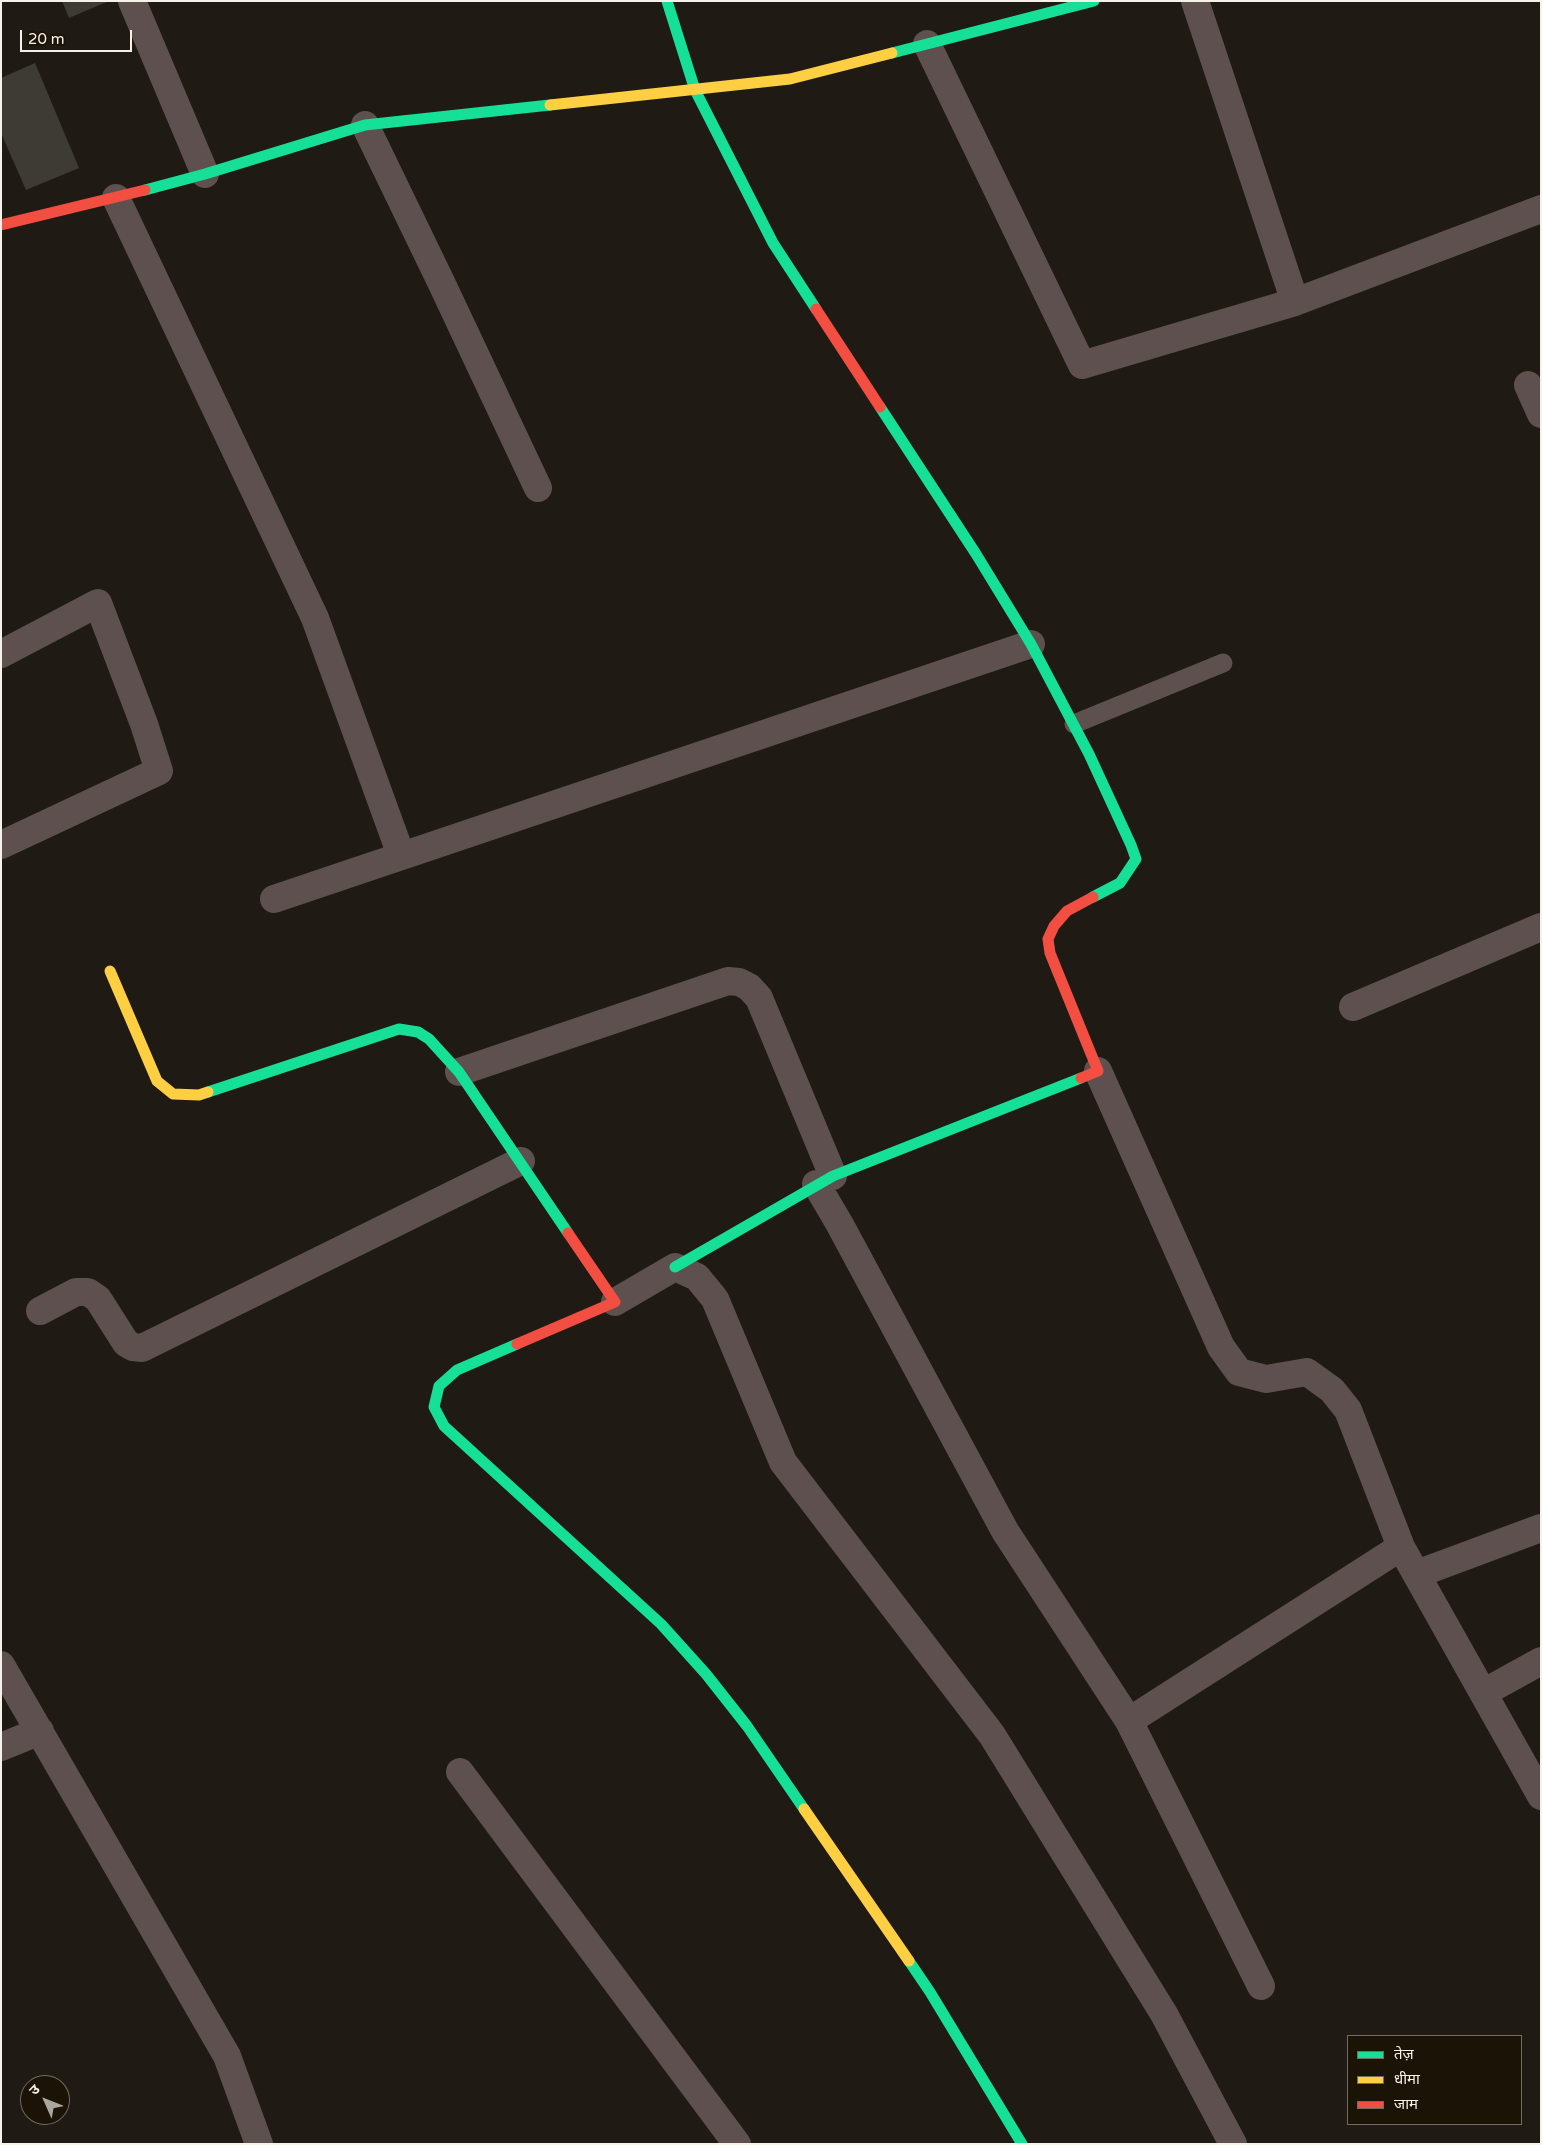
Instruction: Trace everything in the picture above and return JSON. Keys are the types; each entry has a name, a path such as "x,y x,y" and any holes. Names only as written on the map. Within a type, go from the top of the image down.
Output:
{"street":[{"path":"132,1 205,174"},
{"path":"667,1 694,90 773,243 976,554 1032,644 1074,724 1132,846 1136,859 1120,883 1067,911 1054,926 1048,939 1050,953 1098,1071 1221,1347 1239,1372 1266,1379 1307,1372 1332,1390 1348,1410 1401,1547 1539,1790"},
{"path":"1,225 116,198 205,174 365,125 790,79 1094,1"},
{"path":"1195,1 1295,302"},
{"path":"927,44 1082,365 1295,302 1541,209"},
{"path":"365,125 442,282 538,488"},
{"path":"116,198 315,618 401,856"},
{"path":"1528,385 1541,414"},
{"path":"1,654 98,603 144,724 159,771 1,845"},
{"path":"274,899 1032,644"},
{"path":"1353,1007 1541,927"},
{"path":"110,971 157,1081 173,1094 199,1095 399,1029 418,1032 429,1039 459,1072 615,1302"},
{"path":"459,1072 728,981 739,982 749,987 759,998 839,1223 1005,1531 1129,1721 1261,1986"},
{"path":"1022,2144 930,1992 747,1726 706,1674 660,1624 444,1426 434,1407 439,1386 457,1370 615,1302 825,1180 1098,1071"},
{"path":"40,1311 76,1292 88,1292 98,1299 126,1343 133,1347 142,1348 521,1161"},
{"path":"675,1267 697,1277 715,1299 783,1462 992,1735 1164,2014 1233,2144"},
{"path":"1417,1574 1541,1528"},
{"path":"1129,1721 1401,1547"},
{"path":"1483,1693 1541,1661"},
{"path":"1,1665 227,2056 259,2144"},
{"path":"1,1747 40,1732"},
{"path":"460,1772 737,2144"}],"lane":[{"path":"1074,724 1223,663"}],"building":[{"path":"62,1 109,1 69,18"},
{"path":"35,63 79,168 26,190 1,133 1,78"}],"traffic: fast":[{"path":"667,1 695,90 773,243 816,309"},
{"path":"892,53 1094,1"},
{"path":"145,190 205,174 365,125 550,105"},
{"path":"880,407 976,554 1031,644 1089,754 1131,845 1136,859 1120,883 1093,897"},
{"path":"208,1092 399,1029 418,1032 429,1039 459,1072 568,1233"},
{"path":"675,1267 833,1176 1081,1078"},
{"path":"517,1344 457,1370 439,1386 434,1407 444,1426 661,1624 706,1674 747,1726 804,1809"},
{"path":"909,1961 930,1992 1022,2144"}],"traffic: slow":[{"path":"550,105 790,79 892,53"},
{"path":"110,971 157,1081 173,1094 199,1095 208,1092"},
{"path":"804,1809 909,1961"}],"traffic: jam":[{"path":"1,225 145,190"},
{"path":"816,309 880,407"},
{"path":"1081,1078 1098,1071 1050,953 1048,939 1054,926 1067,911 1093,897"},
{"path":"517,1344 615,1302 568,1233"}]}
